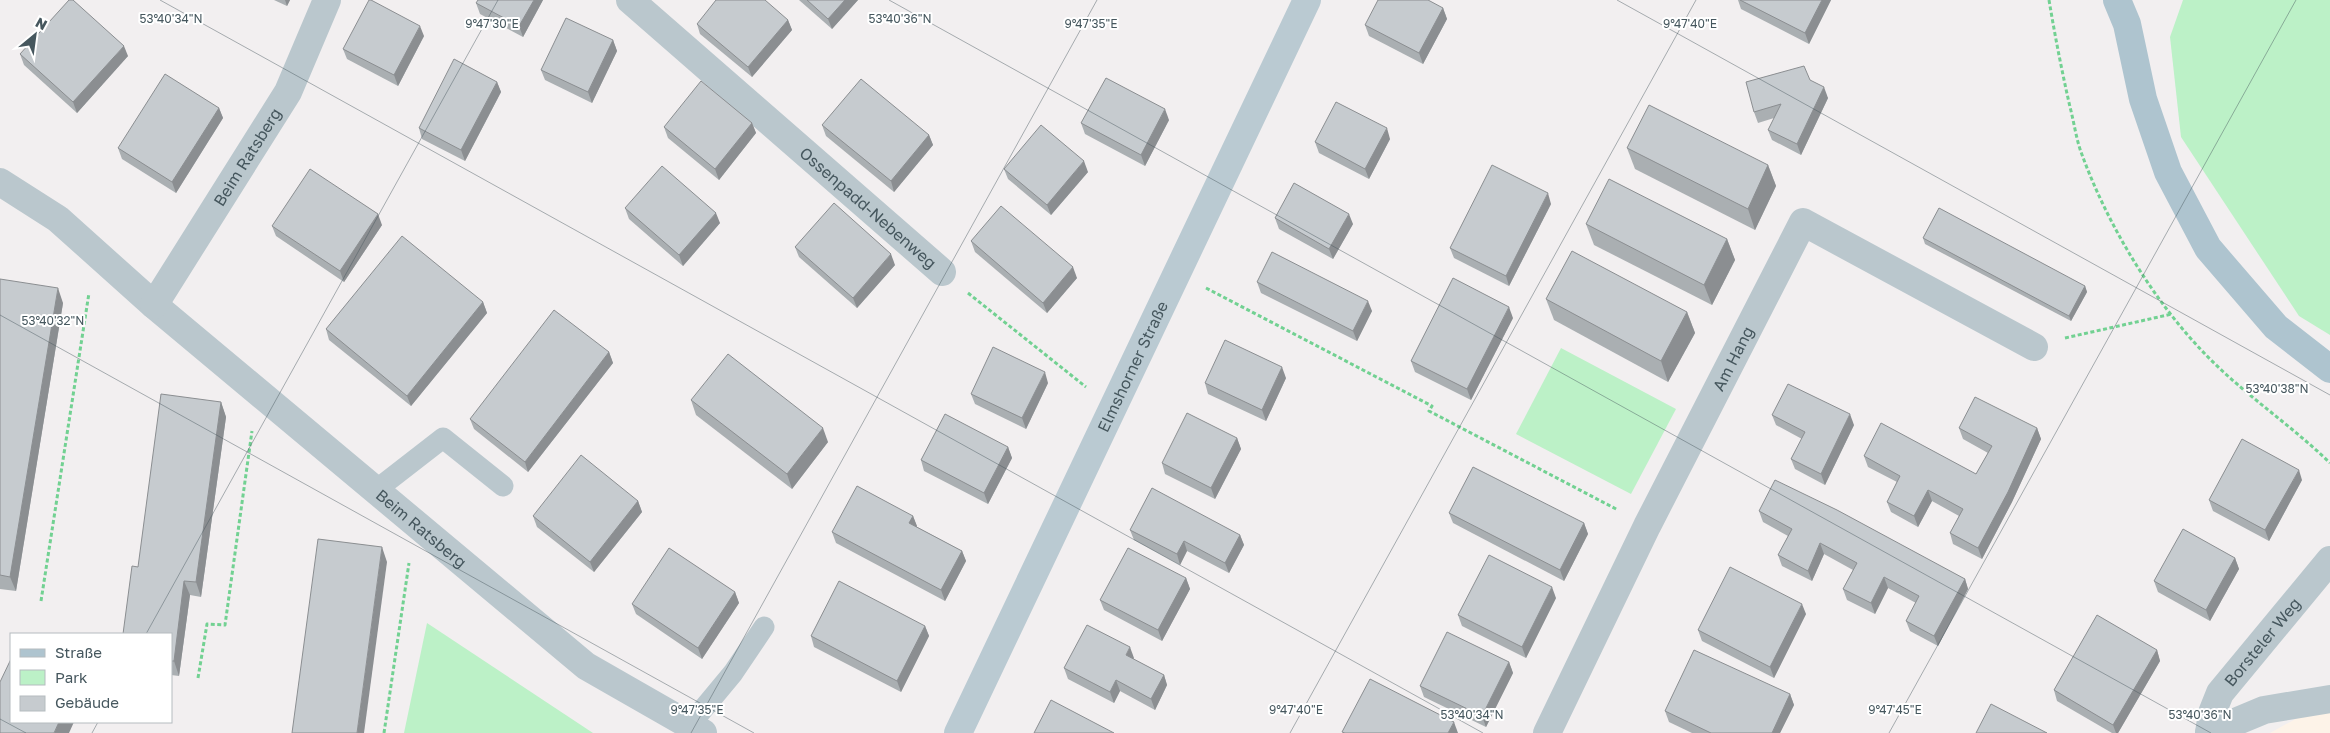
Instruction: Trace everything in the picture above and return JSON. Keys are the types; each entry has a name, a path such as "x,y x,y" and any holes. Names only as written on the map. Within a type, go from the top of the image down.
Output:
{"main road":[{"name":"Elmshorner Straße","path":"958,733 1308,0"},
{"path":"2126,8 2143,99 2168,172 2208,248 2276,327 2330,369"}],"street":[{"name":"Beim Ratsberg","path":"154,305 288,92 327,0"},
{"name":"Ossenpadd-Nebenweg","path":"630,0 657,9 942,272"},
{"name":"Beim Ratsberg","path":"0,182 58,220 154,305 586,666 696,729"},
{"name":"Am Hang","path":"1547,733 1647,526 1803,222 2034,347"},
{"name":"Borsteler Weg","path":"2330,560 2220,693 2212,713 2209,733 2264,710 2330,699"}],"lane":[{"path":"376,490 443,438 503,486"},
{"path":"696,729 764,627"}],"path":[{"path":"2049,0 2057,50 2080,151 2121,240 2172,314 2207,355 2239,385 2300,434 2330,463"},
{"path":"41,601 96,253"},
{"name":"Ossenpadd-Nebenweg","path":"942,272 1112,410"},
{"path":"1177,273 1432,406 1429,411 1647,526"},
{"path":"2034,347 2172,314"},
{"path":"198,678 207,624 225,625 257,392"},
{"path":"384,733 414,522"}],"shaded area":[{"path":"2310,711 2330,711 2330,733 2270,733"}],"green space":[{"path":"2183,0 2330,0 2330,335 2299,316 2181,137 2170,37"},
{"path":"1561,348 1676,409 1631,494 1516,434"},
{"path":"427,623 593,733 404,733"}],"building":[{"path":"69,0 73,0 124,46 73,102 20,54"},
{"path":"369,0 420,26 394,75 343,49"},
{"path":"478,0 534,0 519,26 476,3"},
{"path":"716,0 765,0 788,20 748,67 697,24"},
{"path":"807,0 845,0 828,19"},
{"path":"1378,0 1428,0 1443,8 1419,53 1365,25"},
{"path":"1740,0 1822,0 1805,33"},
{"path":"566,18 613,40 588,92 541,70"},
{"path":"454,59 497,82 461,150 419,128"},
{"path":"1804,66 1810,80 1824,87 1797,144 1768,130 1781,104 1754,112 1746,82"},
{"path":"165,74 219,108 172,182 118,148"},
{"path":"1106,78 1165,109 1141,155 1081,123"},
{"path":"861,79 929,135 891,181 822,125"},
{"path":"701,81 752,123 715,169 664,127"},
{"path":"1336,102 1387,128 1365,169 1315,142"},
{"path":"1649,105 1768,165 1748,209 1627,148"},
{"path":"1041,125 1084,161 1047,205 1004,169"},
{"path":"1492,165 1548,193 1506,276 1450,248"},
{"path":"662,166 716,213 679,255 625,208"},
{"path":"310,169 378,214 340,271 272,226"},
{"path":"1609,179 1727,239 1704,285 1586,224"},
{"path":"1294,183 1349,214 1329,249 1275,218"},
{"path":"834,203 891,254 853,298 795,247"},
{"path":"1001,206 1073,267 1043,303 971,241"},
{"path":"1939,208 2085,286 2069,316 1923,238"},
{"path":"402,236 483,302 407,396 326,329"},
{"path":"1572,251 1687,312 1661,361 1546,299"},
{"path":"1272,252 1368,301 1353,331 1257,282"},
{"path":"1453,278 1509,307 1467,389 1411,361"},
{"path":"0,279 58,288 10,577 0,575"},
{"path":"554,310 609,352 525,462 470,419"},
{"path":"1225,340 1282,367 1262,410 1205,383"},
{"path":"993,347 1045,372 1022,418 971,394"},
{"path":"728,354 823,428 787,474 691,400"},
{"path":"1788,384 1850,414 1821,474 1791,459 1805,432 1772,415"},
{"path":"161,394 221,402 196,582 184,581 174,661 172,661 172,633 123,633 132,566 138,567"},
{"path":"1975,397 2037,428 2008,492 1978,548 1950,533 1963,509 1928,490 1914,516 1887,502 1900,476 1864,456 1881,423 1976,474 1992,446 1959,428"},
{"path":"1187,413 1237,438 1211,488 1162,463"},
{"path":"945,414 1008,447 984,493 921,460"},
{"path":"2242,439 2299,470 2265,530 2209,500"},
{"path":"581,455 638,501 590,562 533,516"},
{"path":"1473,467 1584,523 1560,570 1449,513"},
{"path":"1775,480 1837,510 1965,579 1934,636 1906,621 1919,596 1884,577 1871,603 1843,589 1857,563 1820,543 1808,571 1778,555 1792,529 1759,511"},
{"path":"857,486 913,516 909,523 962,551 941,590 832,532"},
{"path":"1152,488 1240,535 1225,563 1184,541 1177,554 1130,530"},
{"path":"2183,529 2235,558 2206,610 2154,581"},
{"path":"318,539 382,547 357,733 292,733"},
{"path":"669,548 735,592 698,648 632,604"},
{"path":"1128,548 1186,578 1158,630 1100,600"},
{"path":"1489,555 1552,587 1522,647 1458,615"},
{"path":"1730,567 1802,604 1770,667 1698,630"},
{"path":"839,581 925,626 897,681 811,636"},
{"path":"2097,615 2157,650 2113,725 2054,690"},
{"path":"1087,625 1130,647 1126,655 1164,675 1151,699 1116,680 1110,692 1064,668"},
{"path":"1447,632 1509,662 1482,716 1420,686"},
{"path":"1694,650 1790,694 1772,733 1711,733 1665,711"},
{"path":"10,661 10,723 59,723 54,733 0,733 0,682"},
{"path":"1370,679 1454,722 1448,733 1342,732"},
{"path":"1051,700 1114,733 1034,733"},
{"path":"1991,704 2047,733 1976,733"}]}
